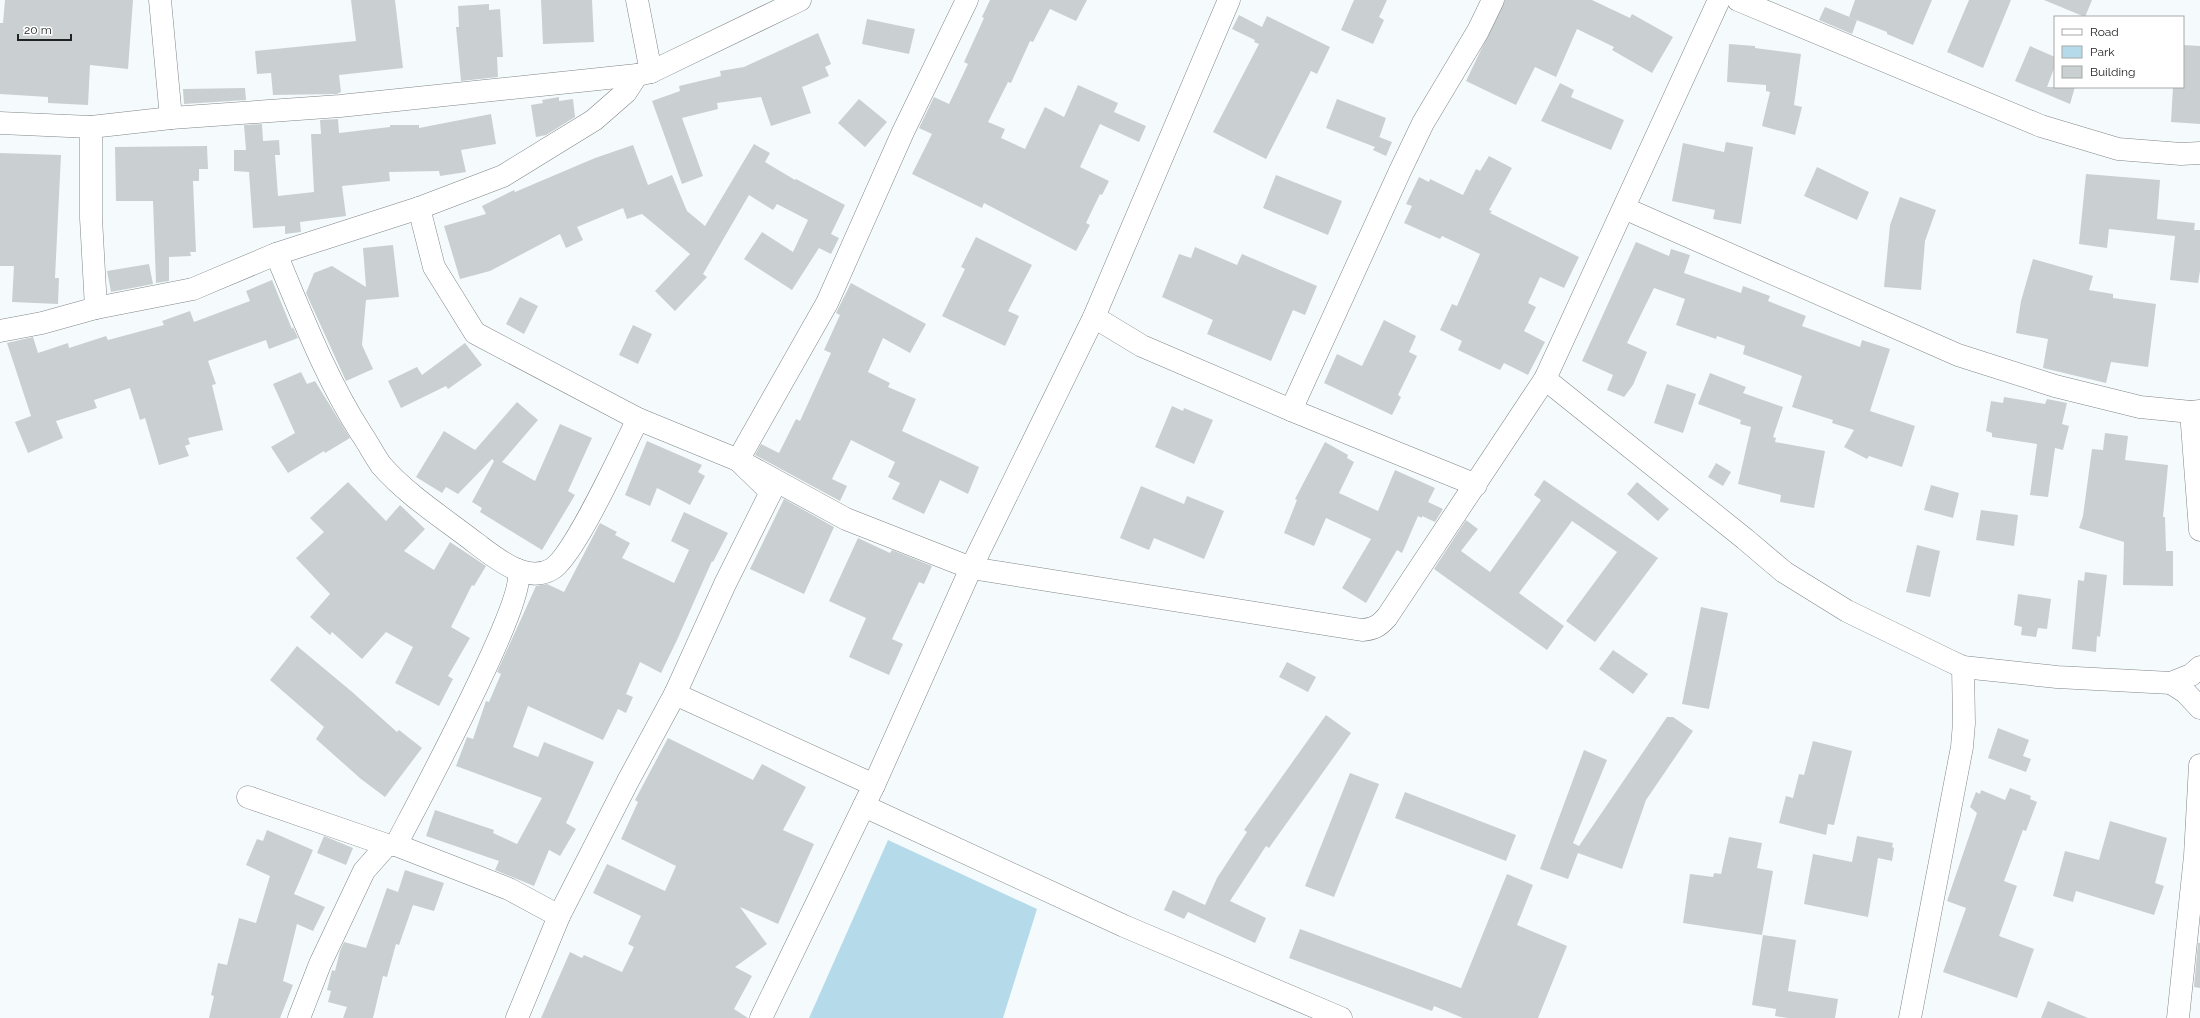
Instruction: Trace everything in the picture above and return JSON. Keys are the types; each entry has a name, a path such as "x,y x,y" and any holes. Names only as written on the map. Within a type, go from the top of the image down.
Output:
{"street":[{"path":"160,0 170,118"},
{"path":"637,0 644,74"},
{"path":"0,123 92,127 170,118 340,106 644,74 800,0"},
{"path":"738,460 827,303 903,132 967,0"},
{"path":"761,1018 864,806 971,568 1094,317 1229,0"},
{"path":"1291,410 1406,157 1423,124 1478,31 1493,0"},
{"path":"420,208 434,268 475,333 638,419 738,460 846,519 971,568 1354,629 1370,630 1376,627 1387,617 1545,379 1719,0"},
{"path":"1738,0 2041,126 2118,149 2181,154 2200,153"},
{"path":"0,331 42,323 96,308 193,288 276,254 420,208 503,176 594,120 644,74"},
{"path":"92,127 91,218 96,308"},
{"path":"1624,208 1958,355 2054,386 2140,407 2196,412 2200,530"},
{"path":"276,254 326,371 352,420 380,464 402,486 492,555 518,570 540,574 560,564 588,516 638,419"},
{"path":"1094,317 1142,346 1291,410 1476,485"},
{"path":"1545,379 1784,572 1847,611 1963,667 2057,677 2171,683 2191,675 2200,666"},
{"path":"517,1018 559,916 628,781 675,694 725,584 771,492 738,460"},
{"path":"299,1018 320,964 364,872 391,845 470,704 513,600 519,581 518,570"},
{"path":"1910,1018 1962,747 1964,723 1963,667"},
{"path":"2171,683 2185,692 2200,708"},
{"path":"675,694 874,784"},
{"path":"2178,1018 2195,856 2200,765"},
{"path":"248,797 391,845 509,889 559,916"},
{"path":"864,806 1124,926 1341,1018"}],"green space":[{"path":"888,840 1037,909 1003,1018 809,1018"}],"building":[{"path":"5,0 133,0 128,69 90,65 88,105 48,103 48,97 0,94 0,23 3,23"},
{"path":"351,0 395,0 403,68 339,75 341,92 337,94 273,95 271,73 257,74 255,51 356,41"},
{"path":"541,0 592,0 594,42 543,44"},
{"path":"990,0 1087,0 1076,21 1050,9 1033,42 1030,41 1011,83 1008,82 988,122 1005,129 1001,138 1025,149 1045,107 1064,117 1078,85 1118,103 1114,112 1146,126 1139,142 1100,124 1080,167 1109,181 1102,195 1100,194 1086,223 1090,225 1076,251 984,203 982,208 912,174 932,134 919,128 934,97 949,104 968,64 964,62 984,18 982,17"},
{"path":"1354,0 1387,0 1379,17 1384,20 1373,44 1341,30"},
{"path":"1505,0 1592,0 1630,18 1632,14 1673,37 1652,73 1612,50 1614,47 1577,29 1556,77 1535,67 1516,105 1466,81"},
{"path":"1855,0 1932,0 1913,45 1887,34 1887,32 1849,17"},
{"path":"1969,0 2011,0 1983,68 1947,52"},
{"path":"2044,0 2092,0 2085,16"},
{"path":"489,4 489,10 500,9 503,57 497,57 498,77 461,81 456,27 459,27 458,6"},
{"path":"1825,7 1857,20 1852,34 1819,20"},
{"path":"1239,15 1262,27 1267,16 1330,47 1317,74 1311,71 1266,159 1213,132 1259,44 1254,42 1255,40 1232,29"},
{"path":"867,19 915,29 909,54 862,44"},
{"path":"818,33 831,64 825,67 829,76 802,87 811,113 771,126 761,97 717,103 718,109 682,118 703,176 682,184 652,101 680,91 679,86 721,76 720,71 744,67"},
{"path":"1729,44 1755,46 1755,48 1801,54 1794,105 1802,107 1795,135 1762,126 1770,92 1766,91 1766,85 1727,82"},
{"path":"2184,45 2200,46 2200,124 2171,122 2173,88 2184,88"},
{"path":"2030,46 2054,57 2054,69 2047,87 2075,88 2070,104 2015,81"},
{"path":"1560,83 1574,90 1571,97 1624,120 1611,150 1541,121"},
{"path":"245,88 246,100 184,104 183,89"},
{"path":"559,97 559,101 573,99 575,117 546,135 536,137 531,105 543,103 542,100"},
{"path":"859,99 887,122 865,147 838,123"},
{"path":"1337,99 1386,118 1379,137 1392,142 1386,156 1373,150 1375,147 1326,128"},
{"path":"491,114 496,144 461,150 466,172 440,176 439,171 389,172 390,181 342,186 346,216 300,222 301,232 285,234 285,226 253,228 249,172 234,171 234,150 246,150 244,125 262,124 263,141 279,140 280,155 275,155 278,196 314,192 311,134 321,134 320,120 338,119 339,133 390,127 390,125 419,125 419,128"},
{"path":"1726,142 1753,147 1741,224 1713,219 1715,210 1672,201 1683,143 1724,152"},
{"path":"754,144 770,153 765,162 795,180 796,179 845,205 831,234 839,238 831,254 819,248 792,290 744,259 762,232 793,252 808,220 777,204 773,210 749,195 703,274 707,277 675,311 655,291 690,254 642,214 627,219 623,208 577,227 583,240 566,248 560,234 490,271 460,279 444,226 486,214 482,206 514,190 515,192 595,158 633,145 648,185 672,175 687,211 705,226"},
{"path":"207,146 208,169 199,169 199,181 193,181 196,252 190,252 191,256 169,257 169,281 156,283 153,201 116,201 115,147"},
{"path":"0,153 61,155 55,278 59,278 58,304 12,302 14,266 0,266"},
{"path":"1489,156 1512,168 1489,210 1492,211 1490,213 1579,257 1564,288 1540,277 1528,303 1536,307 1524,331 1545,342 1528,375 1504,363 1500,370 1458,350 1462,341 1440,330 1452,304 1457,306 1480,254 1442,236 1440,239 1404,223 1412,206 1406,204 1419,177 1429,182 1430,179 1463,195 1476,169 1480,171"},
{"path":"1817,167 1869,192 1857,220 1804,196"},
{"path":"2086,174 2160,180 2157,219 2195,223 2194,230 2200,230 2200,271 2198,283 2170,280 2175,236 2109,229 2107,248 2079,244"},
{"path":"1276,175 1342,201 1328,235 1263,208"},
{"path":"1900,197 1936,210 1925,241 1921,290 1884,287 1890,225"},
{"path":"976,237 1032,265 1008,311 1019,316 1005,346 942,316 965,269 961,267"},
{"path":"1636,242 1669,256 1671,249 1690,255 1684,273 1741,293 1743,286 1770,296 1768,301 1806,316 1802,326 1860,347 1862,340 1890,349 1870,411 1915,426 1902,467 1869,456 1867,459 1844,447 1854,430 1832,423 1833,420 1792,407 1802,376 1743,354 1745,346 1717,336 1716,339 1676,325 1685,299 1654,288 1627,343 1647,352 1633,385 1624,397 1607,390 1613,375 1582,361"},
{"path":"393,245 399,297 366,300 362,345 373,369 346,381 306,293 314,273 332,266 366,287 363,248"},
{"path":"1195,247 1237,265 1242,254 1317,286 1305,315 1293,310 1271,361 1207,334 1213,320 1162,297 1179,254 1191,258"},
{"path":"2033,259 2093,276 2089,290 2113,294 2113,298 2156,304 2148,367 2111,362 2106,383 2043,368 2048,339 2016,333 2021,301"},
{"path":"149,264 153,284 111,292 107,271"},
{"path":"272,280 292,329 293,327 298,338 269,349 266,340 208,361 216,384 212,385 223,430 188,438 190,444 185,446 189,456 159,465 145,418 140,420 130,388 94,400 97,408 56,421 63,438 28,453 15,422 31,416 7,343 33,337 38,353 68,343 69,348 106,336 108,340 164,325 162,321 190,311 194,322 250,301 246,291"},
{"path":"851,283 926,324 910,353 883,338 868,372 890,383 888,387 916,399 902,431 979,467 968,494 940,480 924,514 892,499 900,483 888,477 895,462 851,440 832,479 847,486 840,501 755,455 761,444 779,453 796,419 800,421 831,353 824,350 840,315 836,313"},
{"path":"520,297 538,306 524,334 506,324"},
{"path":"1384,320 1416,336 1409,352 1417,356 1398,395 1401,397 1392,415 1324,383 1337,354 1362,366"},
{"path":"633,325 652,334 638,364 619,355"},
{"path":"465,343 482,365 448,389 446,386 401,408 388,381 417,367 422,375"},
{"path":"301,372 307,384 315,381 350,438 325,453 324,451 288,473 271,447 295,433 273,384"},
{"path":"1710,373 1746,387 1743,393 1783,407 1773,437 1776,438 1775,442 1825,451 1814,508 1780,502 1781,495 1738,484 1751,427 1740,424 1741,420 1698,404"},
{"path":"1667,384 1696,394 1683,433 1654,423"},
{"path":"2004,397 2045,404 2047,399 2067,403 2062,424 2069,426 2063,450 2055,448 2048,497 2030,495 2037,444 1992,437 1992,433 1986,431 1991,401 2003,403"},
{"path":"517,402 538,420 502,462 535,481 560,424 592,438 568,491 575,495 542,550 480,512 482,508 472,502 494,461 492,459 458,494 446,487 442,493 416,477 444,431 475,450"},
{"path":"1172,406 1183,411 1184,408 1213,420 1194,464 1155,447"},
{"path":"2105,433 2128,436 2125,460 2168,465 2163,517 2165,517 2166,551 2173,551 2173,586 2123,585 2124,542 2079,528 2083,516 2092,449 2103,450"},
{"path":"647,441 702,465 698,472 705,476 690,505 657,488 650,506 625,495"},
{"path":"1325,442 1348,455 1347,458 1354,462 1339,493 1378,511 1395,470 1435,488 1428,502 1443,509 1435,522 1422,516 1422,518 1418,516 1402,553 1397,550 1366,603 1342,588 1371,539 1326,518 1314,546 1284,533 1297,500 1295,499"},
{"path":"1716,463 1731,472 1723,486 1708,477"},
{"path":"1544,480 1658,558 1595,642 1566,621 1617,552 1572,521 1519,593 1564,626 1547,650 1434,569 1466,520 1478,529 1461,551 1490,572 1541,500 1534,495"},
{"path":"348,482 386,521 400,505 425,529 404,551 434,570 450,542 486,566 474,586 472,585 451,627 470,638 448,676 453,679 439,706 395,683 413,647 386,632 362,659 332,632 330,635 310,617 330,594 296,558 324,532 310,518"},
{"path":"1637,482 1669,509 1658,521 1627,494"},
{"path":"1931,485 1959,493 1953,518 1924,510"},
{"path":"1141,486 1184,504 1187,496 1224,511 1204,559 1154,538 1149,550 1120,538"},
{"path":"784,499 834,527 804,594 750,569"},
{"path":"1981,510 2018,515 2014,546 1976,540"},
{"path":"684,512 728,533 713,562 712,561 661,673 640,662 626,694 633,697 626,713 618,709 603,740 528,706 513,747 538,757 544,742 594,762 566,823 576,829 560,856 549,850 534,886 495,870 499,861 426,836 435,810 494,830 493,833 517,844 542,798 456,766 467,737 473,739 486,701 489,702 501,674 497,672 536,586 547,584 564,592 600,523 617,532 615,535 630,543 622,558 674,583 689,550 671,541"},
{"path":"858,538 890,553 892,550 932,566 924,584 919,582 892,639 903,644 889,675 849,657 866,618 829,601"},
{"path":"1917,545 1940,551 1930,597 1906,592"},
{"path":"2085,572 2107,575 2100,637 2097,636 2096,652 2072,649 2078,580 2084,581"},
{"path":"2018,594 2051,599 2047,629 2038,628 2036,637 2021,635 2022,627 2014,625"},
{"path":"1701,607 1728,613 1709,709 1682,704"},
{"path":"297,646 397,732 399,730 422,748 385,797 361,779 316,739 324,727 270,680"},
{"path":"1613,650 1648,674 1633,694 1599,669"},
{"path":"1287,662 1316,677 1308,692 1279,677"},
{"path":"1326,715 1351,733 1269,848 1266,846 1230,901 1266,918 1255,943 1188,912 1184,919 1164,910 1173,890 1205,905 1217,878 1247,832 1244,830"},
{"path":"1667,717 1673,717 1693,731 1646,800 1622,869 1578,853 1568,879 1540,869 1584,750 1607,760 1573,843 1579,846"},
{"path":"1998,728 2029,740 2023,756 2031,759 2026,772 1988,758"},
{"path":"668,738 753,780 762,764 806,787 783,830 814,844 778,924 740,907 767,944 735,967 752,976 734,1009 748,1018 541,1018 570,952 582,958 584,955 622,972 634,947 628,944 641,916 593,893 607,864 665,891 676,866 621,839 638,802 635,800"},
{"path":"1813,741 1852,751 1834,825 1828,824 1826,835 1779,823 1786,796 1793,798 1799,774 1804,775"},
{"path":"1350,773 1379,784 1334,897 1305,886"},
{"path":"2010,788 2031,796 2030,799 2037,802 2026,831 2023,830 2004,881 2017,886 1999,936 2034,949 2017,998 1943,972 1966,908 1947,901 1977,813 1970,807 1976,792 1980,794 1981,790 2005,800"},
{"path":"1405,792 1516,835 1506,861 1395,818"},
{"path":"2110,821 2167,838 2155,883 2164,886 2154,915 2076,891 2073,902 2053,896 2065,851 2099,860"},
{"path":"267,830 313,850 294,894 325,907 313,931 297,924 283,981 293,985 280,1018 209,1018 214,996 211,995 218,963 227,965 239,918 256,923 270,876 246,865 257,839 263,841"},
{"path":"324,836 353,848 346,865 317,853"},
{"path":"1857,836 1893,843 1892,847 1894,848 1892,861 1878,858 1868,917 1804,904 1813,854 1852,862"},
{"path":"1729,837 1762,843 1757,868 1773,871 1762,935 1683,923 1690,874 1713,877 1714,873 1721,874"},
{"path":"405,870 444,883 434,911 413,905 399,945 396,944 387,977 383,976 373,1018 343,1018 347,1007 328,1002 331,991 327,990 332,970 335,971 344,942 366,948 387,888 398,892"},
{"path":"1507,874 1533,885 1517,925 1567,946 1538,1018 1463,1018 1434,1006 1432,1011 1289,958 1300,929 1461,988"},
{"path":"1763,935 1796,940 1788,991 1838,999 1835,1018 1788,1018 1775,1016 1776,1009 1752,1005"},
{"path":"2198,943 2200,943 2200,988 2194,987"},
{"path":"2048,1001 2088,1018 2041,1018"}]}
